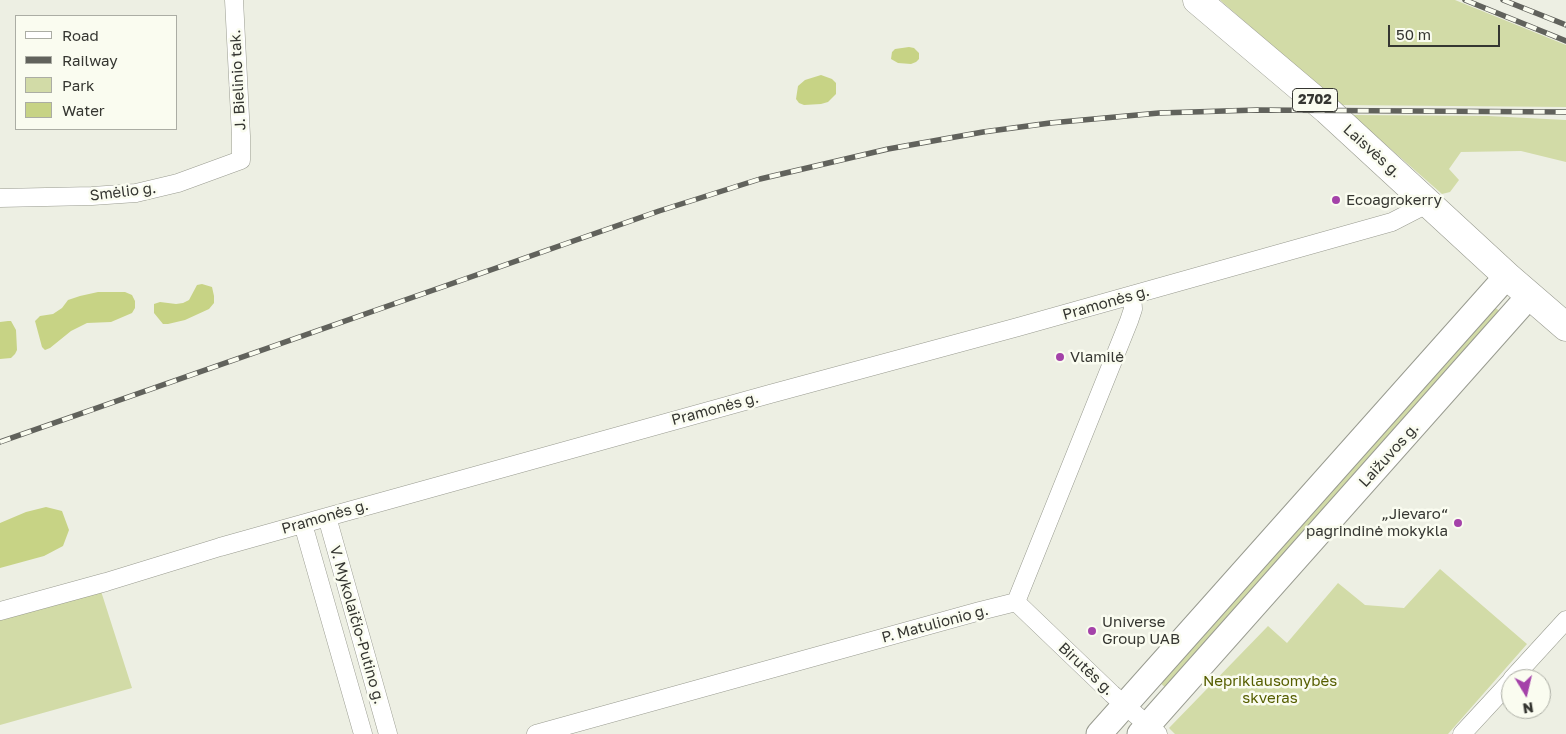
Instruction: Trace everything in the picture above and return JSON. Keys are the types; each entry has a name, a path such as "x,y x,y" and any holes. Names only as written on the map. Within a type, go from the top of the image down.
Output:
{"main road":[{"name":"Laisvės g.","path":"1197,0 1327,110 1507,276 1566,327"},
{"name":"Laižuvos g.","path":"1099,734 1507,276"},
{"name":"Laižuvos g.","path":"1149,731 1530,296"}],"street":[{"name":"J. Bielinio tak.","path":"234,0 241,160"},
{"name":"Smėlio g.","path":"0,198 136,193 178,183 241,160"},
{"name":"Pramonės g.","path":"0,612 327,517 1392,222 1429,204"},
{"path":"1016,602 1129,321 1133,309 1132,295"},
{"name":"V. Mykolaičio-Putino g.","path":"327,517 388,734"},
{"name":"V. Mykolaičio-Putino g.","path":"303,524 363,734"},
{"name":"Birutės g.","path":"1016,602 1125,705 1149,731"},
{"name":"P. Matulionio g.","path":"536,734 1016,602"},
{"path":"1522,669 1566,620"},
{"path":"1470,731 1501,693"}],"green space":[{"path":"1220,0 1455,0 1566,45 1566,107 1340,105"},
{"path":"1352,115 1488,116 1566,120 1566,162 1521,151 1461,152 1449,169 1459,180 1450,192 1442,194"},
{"path":"1492,305 1502,313 1168,690 1158,681"},
{"name":"Nepriklausomybės skveras","path":"1440,569 1527,644 1505,669 1501,669 1501,674 1448,734 1175,734 1169,728 1268,626 1287,643 1338,583 1365,605 1404,608"},
{"path":"100,588 132,688 0,725 0,616"}],"water":[{"path":"914,48 919,53 919,59 916,62 911,64 898,63 891,59 892,52 895,49"},
{"path":"821,75 832,79 836,83 836,94 828,102 821,104 804,105 799,103 796,99 798,86 805,80"},
{"path":"202,284 212,287 214,303 209,309 185,320 168,324 163,324 154,313 154,304 160,302 183,303 189,300 197,285"},
{"path":"98,292 125,292 132,295 135,301 135,308 132,313 111,322 87,323 71,331 45,350 42,347 35,321 40,316 53,314 62,308 68,300"},
{"path":"11,321 16,330 17,350 11,358 0,359 0,322"},
{"path":"46,507 62,511 69,530 63,546 44,556 0,568 0,523 26,512"}],"railway":[{"path":"1465,0 1566,41"},
{"path":"1503,0 1566,25"},
{"path":"0,442 659,211 760,179 888,149 983,132 1050,123 1159,113 1257,110 1566,112"}],"place":[{"name":"Ecoagrokerry","path":"1336,200"},
{"name":"Vlamilė","path":"1060,357"},
{"name":"„Jievaro“ pagrindinė mokykla","path":"1458,523"},
{"name":"Universe Group UAB","path":"1092,631"}]}
